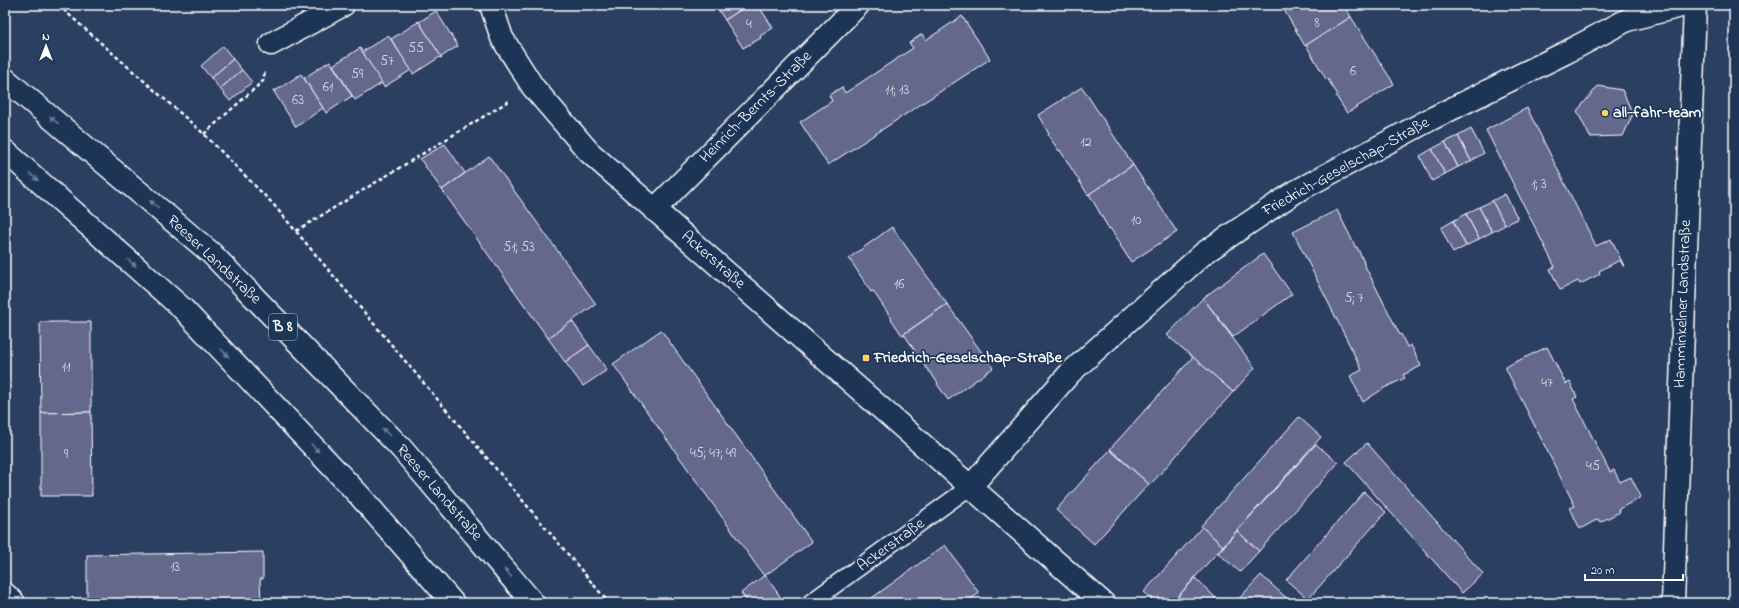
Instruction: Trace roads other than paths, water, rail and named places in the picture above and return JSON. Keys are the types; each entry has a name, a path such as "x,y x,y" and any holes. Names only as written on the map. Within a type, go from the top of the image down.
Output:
{"street":[{"path":"271,44 343,5"},
{"name":"Ackerstraße","path":"491,5 502,38 533,86 589,152 1103,603"},
{"name":"Heinrich-Bernts-Straße","path":"654,210 858,5"},
{"name":"Friedrich-Geselschap-Straße","path":"971,486 1070,373 1204,252 1295,192 1431,119 1565,53 1627,20 1685,5"},
{"name":"Hamminkelner Landstraße","path":"1673,603 1695,5"},
{"name":"Reeser Landstraße","path":"5,79 210,252 401,448 533,603"},
{"path":"5,152 183,309 360,496 453,603"},
{"path":"5,594 14,603"}],"lane":[{"name":"Ackerstraße","path":"810,603 971,486"}],"place":[{"name":"all-fahr-team","path":"1605,113"},
{"name":"Friedrich-Geselschap-Straße","path":"866,358"}]}
